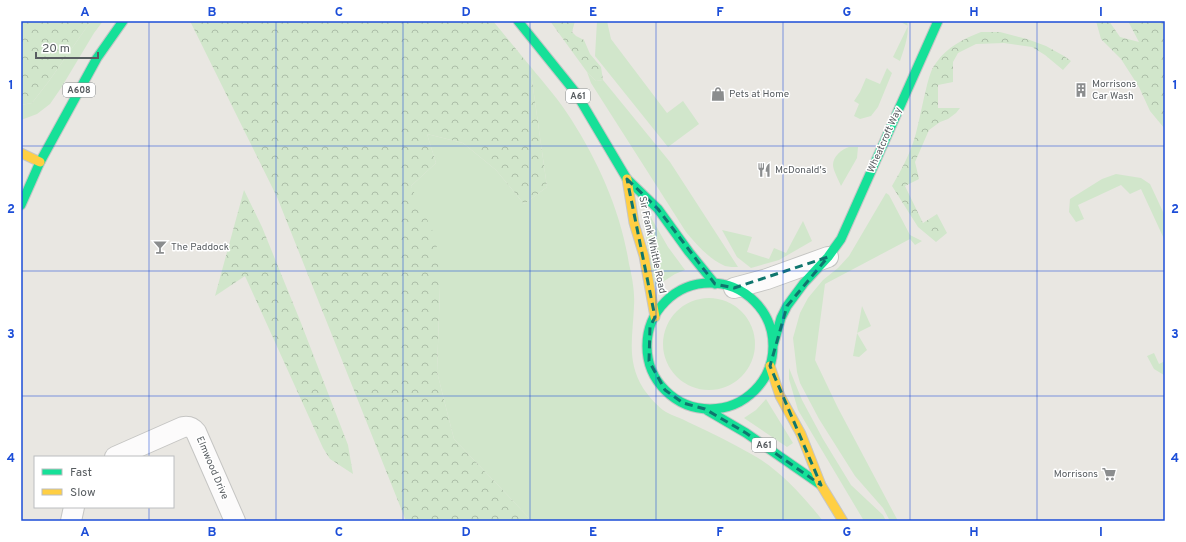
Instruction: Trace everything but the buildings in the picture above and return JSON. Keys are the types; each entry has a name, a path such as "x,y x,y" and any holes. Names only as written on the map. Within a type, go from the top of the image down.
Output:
{"main road":[{"name":"A608","path":"21,205 40,162 97,58 123,21"},
{"name":"Sir Frank Whittle Road","path":"518,21 576,93 628,179 658,209 690,252 725,286"},
{"name":"Wheatcroft Way","path":"773,346 787,306 841,239 938,21"},
{"path":"21,153 40,162"},
{"name":"Sir Frank Whittle Road","path":"628,179 634,223 644,256 655,316"},
{"path":"697,285 725,286 745,294 762,311 772,334 772,356 770,366 764,379 745,399 732,405 705,409 683,403 669,394 652,371 647,349 650,327 655,316 665,302 680,291 697,285"},
{"name":"A61","path":"770,366 780,396 801,434 821,485 843,521"},
{"name":"A61","path":"705,409 746,433 821,485"}],"street":[{"path":"725,286 767,279 828,257"},
{"name":"Elmwood Drive","path":"117,456 183,427 188,426 193,428 235,521"},
{"path":"71,521 74,508"}],"highlighted area":[{"path":"627,179 658,209 715,284 734,288 828,257 787,306 770,366 821,485 746,433 705,409 683,403 665,390 649,361 650,327 655,317"}],"green space":[{"path":"21,21 91,21 32,103 21,105"},
{"path":"91,21 103,21 50,104 37,114 21,120 21,105 32,103"},
{"path":"190,21 493,21 530,66 547,187 524,204 496,170 463,143 427,134 436,163 411,186 436,238 440,286 437,372 454,439 532,521 406,521 277,197"},
{"path":"550,21 575,21 572,32 584,40 590,54 601,67 603,80 596,81 587,72"},
{"path":"597,21 607,21 611,39 667,113 683,101 699,124 668,147 595,56"},
{"path":"899,21 907,21 908,26"},
{"path":"1096,21 1109,21 1120,37 1139,42 1128,21 1165,21 1165,129 1150,111 1139,87 1121,59 1101,39"},
{"path":"908,27 906,41 900,61 893,57"},
{"path":"981,32 1000,32 1027,39 1046,46 1071,61 1063,70 1045,55 1032,47 1004,43 976,44 958,53 953,62 953,82 938,85 938,108 960,108 948,119 940,122 929,130 915,162 919,179 905,186 923,223 937,214 947,233 936,242 918,227 892,186 912,147 927,85 934,65 950,48"},
{"path":"530,66 562,105 571,119 600,171 615,207 625,245 634,290 632,358 634,368 643,388 654,402 666,412 729,442 773,468 800,494 823,521 532,521 454,439 437,372 440,286 411,186 436,163 427,134 463,143 496,170 524,204 547,187"},
{"path":"887,68 892,73 878,107 871,116 860,119 854,116 859,104 854,101 866,78 880,84"},
{"path":"587,72 596,81 603,80 670,162 738,267 725,266 714,260 699,247 686,232 591,83"},
{"path":"849,147 858,147 857,158 841,186 834,170 833,162 838,153"},
{"path":"1116,174 1141,178 1150,184 1165,216 1165,241 1141,189 1130,194 1121,185 1078,205 1084,219 1076,222 1069,212 1070,199 1102,179"},
{"path":"244,190 262,227 348,445 353,474 330,459 323,448 245,276 215,296"},
{"path":"886,193 889,195 910,235 922,241 915,245 910,239 825,284 815,360 838,408 898,521 890,521 883,508 855,476 819,419 800,383 797,372 793,338 800,313 808,298 823,280 838,268 849,256"},
{"path":"649,214 668,247 685,270 675,274 655,287 643,220"},
{"path":"803,221 812,241 779,260 751,268 737,257 722,230 752,237 747,252 769,259 774,248 786,253"},
{"path":"709,298 727,301 742,311 752,326 755,344 752,362 742,377 727,387 709,390 691,387 676,377 666,362 663,344 666,326 676,311 691,301"},
{"path":"862,306 871,326 857,333"},
{"path":"857,333 867,350 859,357 853,356"},
{"path":"1154,353 1159,364 1165,361 1164,375 1154,369 1147,356"},
{"path":"789,368 802,400 823,439 851,485 883,515 886,521 864,521 798,410 789,379"},
{"path":"766,399 793,443 787,447 744,418 756,410"}],"traffic: fast":[{"path":"21,205 40,162 97,58 123,21"},
{"path":"518,21 576,93 627,179 658,209 689,252 715,284"},
{"path":"773,346 781,318 787,306 841,239 938,21"},
{"path":"710,283 734,288 745,294 758,306 768,322 773,346 768,370 762,381 750,394 734,404 710,409 686,404 675,398 662,386 652,370 647,346 652,322 658,311 670,298 686,288 710,283"},
{"path":"705,409 746,433 821,485"}],"traffic: slow":[{"path":"21,153 40,162"},
{"path":"627,179 634,223 644,256 655,317"},
{"path":"770,366 780,396 801,434 821,485 843,521"}],"place":[{"name":"Morrisons Car Wash","path":"1081,90"},
{"name":"Pets at Home","path":"718,94"},
{"name":"McDonald's","path":"764,170"},
{"name":"The Paddock","path":"160,247"},
{"name":"Morrisons","path":"1109,474"}]}
